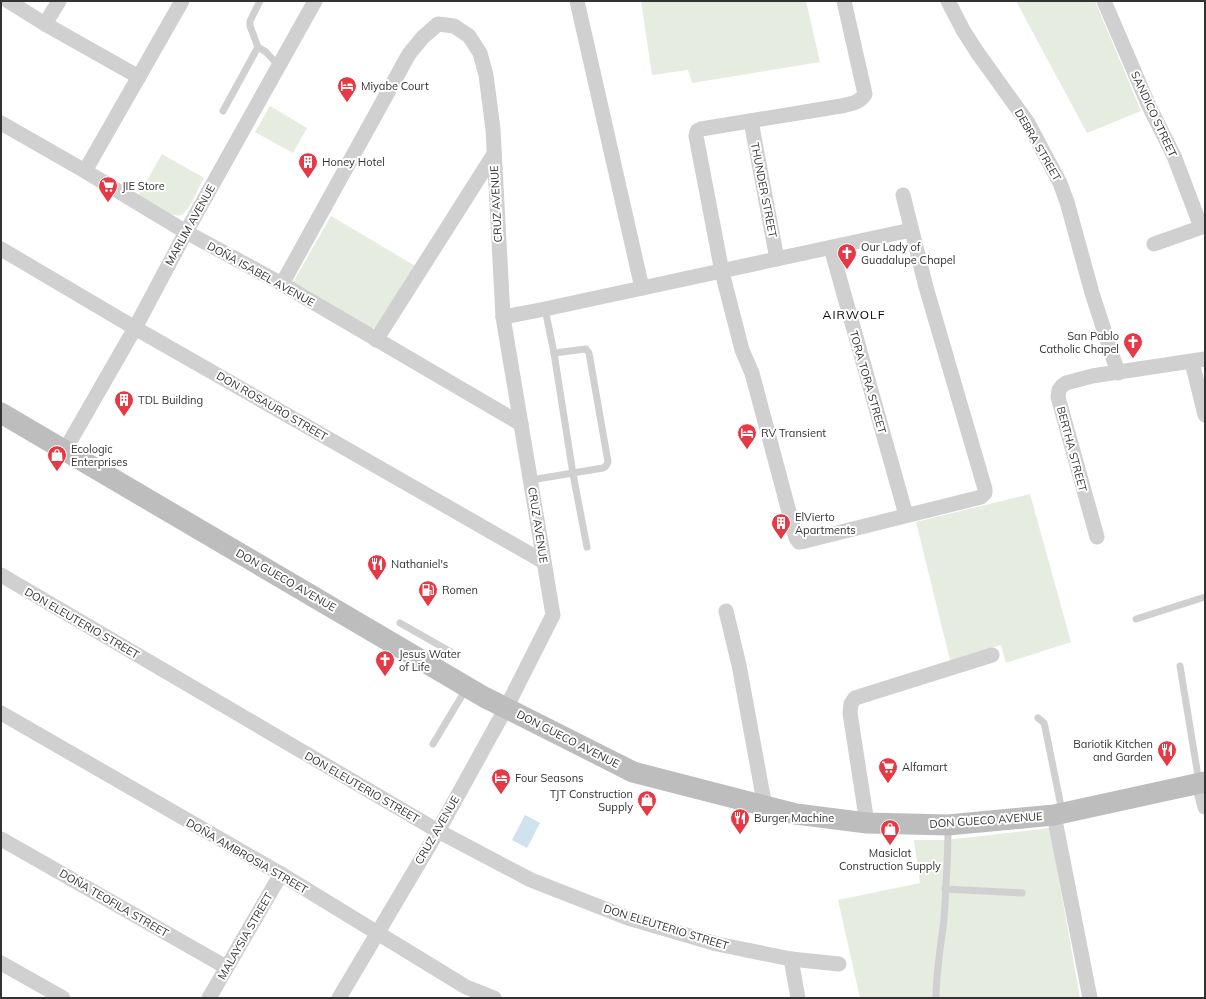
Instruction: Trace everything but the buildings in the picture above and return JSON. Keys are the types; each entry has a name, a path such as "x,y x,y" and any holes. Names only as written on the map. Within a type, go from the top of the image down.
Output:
{"main road":[{"name":"DON GUECO AVENUE","path":"1,413 467,687 633,772 796,814 867,823 948,825 1058,814 1202,783"}],"street":[{"path":"8,1 139,77"},
{"path":"46,24 59,1"},
{"path":"85,171 182,1"},
{"name":"MARLIM AVENUE","path":"65,450 135,328 186,232 315,1"},
{"path":"577,1 642,288"},
{"path":"844,1 865,94 863,98 858,102 840,106 701,129 697,131 696,136 722,272 742,350 752,373 796,538 799,542 981,497 985,493 926,287 903,195"},
{"name":"DEBRA STREET","path":"948,1 963,30 977,52 1028,123 1057,176 1067,202 1092,293 1118,373"},
{"name":"SANDICO STREET","path":"1104,1 1149,106 1174,156 1203,227"},
{"name":"CRUZ AVENUE","path":"282,284 409,54 423,37 438,24 454,26 469,36 480,53 486,75 489,95 493,129 503,317 553,615 506,708 438,831 339,998"},
{"name":"THUNDER STREET","path":"751,121 777,259"},
{"name":"DOÑA ISABEL AVENUE","path":"1,123 85,171 186,232 282,284 521,424"},
{"path":"376,340 494,154"},
{"path":"1154,244 1203,227"},
{"path":"503,317 722,272 911,230"},
{"name":"TORA TORA STREET","path":"831,248 906,515"},
{"name":"DON ROSAURO STREET","path":"1,249 135,328 544,562"},
{"path":"1199,361 1205,415"},
{"name":"BERTHA STREET","path":"1097,537 1058,397 1059,390 1066,383 1092,376 1199,361"},
{"name":"DON ELEUTERIO STREET","path":"1,575 438,831 531,880 628,918 717,944 791,959 840,964"},
{"path":"726,611 739,666 765,807"},
{"path":"867,823 850,713 851,704 854,698 992,655"},
{"name":"DOÑA AMBROSIA STREET","path":"1,712 281,874 377,933 463,992 494,998"},
{"path":"1202,783 1205,807"},
{"path":"1058,814 1090,998"},
{"name":"DOÑA TEOFILA STREET","path":"1,839 226,967"},
{"name":"MALAYSIA STREET","path":"209,998 281,874"},
{"path":"791,959 798,998"},
{"path":"1,963 63,998"}],"lane":[{"path":"260,1 250,21 250,26 258,47 266,52 278,65"},
{"path":"223,111 258,47"},
{"path":"545,309 554,353 572,474 587,547"},
{"path":"531,480 603,468 608,462 589,353 586,349 582,349 554,353"},
{"path":"1136,619 1205,597"},
{"path":"400,623 452,652"},
{"path":"1180,666 1202,783"},
{"path":"433,744 467,687"},
{"path":"1038,718 1044,723 1058,814"},
{"path":"936,998 936,980 944,919 948,825"},
{"path":"945,889 1022,892"}],"shaded area":[{"path":"641,1 806,1 820,62 692,83 688,70 652,75"},
{"path":"1016,1 1095,1 1141,111 1087,133"},
{"path":"270,106 307,128 293,153 255,132"},
{"path":"162,154 204,178 189,207 183,214 173,215 167,213 138,196"},
{"path":"331,216 417,267 376,327 370,329 295,287 294,282 296,277"},
{"path":"1030,494 1071,642 1006,663 1001,645 950,660 916,522"},
{"path":"1050,828 1080,998 860,998 838,900 920,883 914,840 946,840"}],"water":[{"path":"525,815 540,823 527,848 512,840"}],"place":[{"name":"Miyabe Court","path":"347,103"},
{"name":"Honey Hotel","path":"308,179"},
{"name":"JIE Store","path":"108,203"},
{"name":"Our Lady of Guadalupe Chapel","path":"847,270"},
{"name":"San Pablo Catholic Chapel","path":"1133,359"},
{"name":"TDL Building","path":"124,417"},
{"name":"RV Transient","path":"747,450"},
{"name":"Ecologic Enterprises","path":"57,472"},
{"name":"ElVierto Apartments","path":"781,540"},
{"name":"Nathaniel's","path":"377,581"},
{"name":"Romen","path":"428,607"},
{"name":"Jesus Water of Life","path":"385,677"},
{"name":"Bariotik Kitchen and Garden","path":"1167,767"},
{"name":"Alfamart","path":"888,784"},
{"name":"Four Seasons","path":"501,795"},
{"name":"TJT Construction Supply","path":"647,817"},
{"name":"Burger Machine","path":"740,835"},
{"name":"Masiclat Construction Supply","path":"890,846"}],"district":[{"name":"AIRWOLF","path":"854,315"}]}
